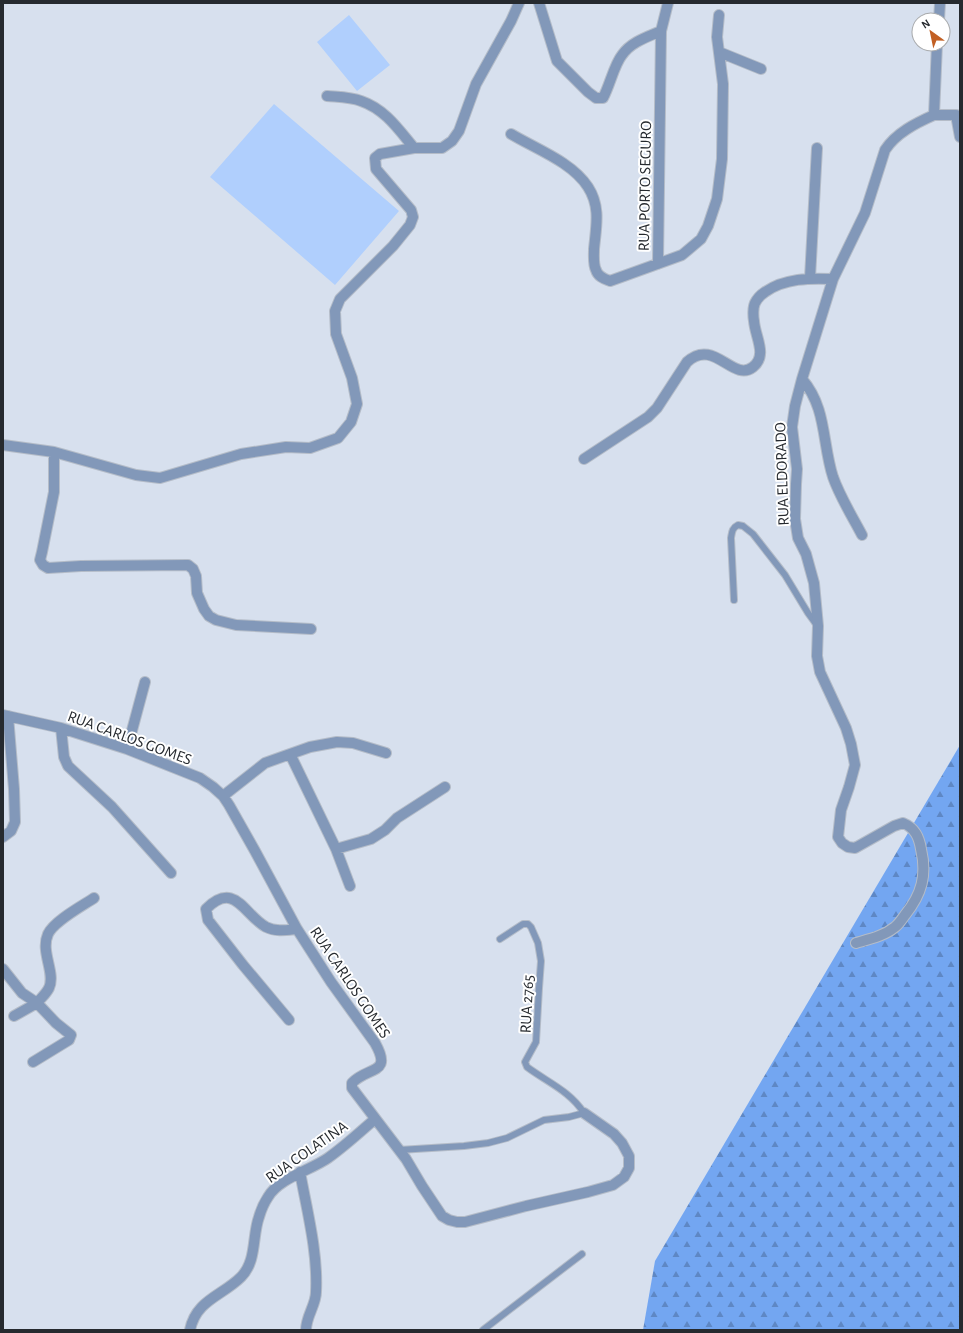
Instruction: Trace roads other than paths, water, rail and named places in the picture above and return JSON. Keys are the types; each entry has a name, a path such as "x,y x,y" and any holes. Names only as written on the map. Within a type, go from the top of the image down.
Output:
{"street":[{"path":"3,445 54,452 136,475 160,478 241,454 286,447 310,448 338,438 351,422 357,404 352,378 336,334 335,311 340,299 393,246 410,225 413,217 411,210 376,169 375,158 380,154 414,148 442,148 452,141 459,131 476,84 511,21 519,3"},
{"path":"539,3 557,61 596,98 603,98 620,56 629,47 661,31"},
{"name":"RUA PORTO SEGURO","path":"511,134 570,168 580,175 589,188 596,202 597,212 594,259 596,271 601,277 610,281 658,264 661,31 668,3"},
{"path":"658,264 682,255 701,239 708,226 717,199 722,159 723,84 717,37 719,15"},
{"path":"719,52 761,69"},
{"path":"936,52 934,115 958,114 960,137"},
{"path":"327,96 360,100 377,109 392,120 414,148"},
{"name":"RUA ELDORADO","path":"856,943 882,935 896,926 917,899 924,877 924,861 916,832 904,823 894,826 856,848 848,847 842,843 838,837 841,810 855,765 846,728 820,672 817,656 818,626 814,583 806,554 798,538 795,519 797,469 792,427 795,406 802,379 833,279 865,214 885,150 891,141 902,132 934,115"},
{"path":"810,278 817,148"},
{"path":"584,459 648,417 657,408 687,362 692,358 704,354 711,355 735,368 745,371 752,368 759,361 761,350 754,321 755,303 761,295 773,287 785,282 810,278 833,279"},
{"path":"802,379 810,389 820,413 827,455 833,476 840,494 862,535"},
{"path":"54,452 54,492 40,560 43,565 48,568 188,565 193,569 196,576 197,593 204,609 209,616 216,620 236,625 311,629"},
{"path":"128,749 145,682"},
{"path":"3,837 11,831 15,822 14,789 6,715"},
{"name":"RUA CARLOS GOMES","path":"6,715 62,728 128,749 200,778 223,796 255,851 297,929 331,982 380,1052 382,1060 380,1066 356,1078 352,1083 352,1088 406,1159 442,1216 449,1220 466,1222 613,1185 624,1177 629,1168 629,1156 622,1143 614,1134 584,1113"},
{"path":"62,728 64,757 68,766 112,807 171,872"},
{"path":"223,796 265,764 310,747 337,742 353,743 386,753"},
{"path":"290,754 336,849 350,886"},
{"path":"336,849 371,839 398,818 446,787"},
{"path":"289,1020 208,920 206,909 214,901 222,897 236,900 265,926 273,930 281,931 297,929"},
{"path":"14,1016 38,1003 50,987 50,973 46,953 48,933 66,917 94,898"},
{"path":"3,969 22,993 38,1003 56,1023 71,1035 71,1038 33,1062"},
{"name":"RUA COLATINA","path":"190,1330 191,1322 198,1309 242,1276 251,1260 258,1217 268,1196 285,1181 327,1159 347,1144 375,1119"},
{"path":"300,1172 314,1252 316,1286 314,1303 309,1314 306,1330"}],"lane":[{"path":"734,600 731,538 734,527 738,525 743,526 753,534 785,575 808,613 818,626"},
{"name":"RUA 2765","path":"500,939 523,924 528,924 531,927 538,943 542,961 536,1042 525,1062 527,1067 563,1090 577,1103 584,1113"},
{"path":"399,1150 488,1143 507,1138 544,1120 584,1113"},
{"path":"483,1330 582,1254"}]}
